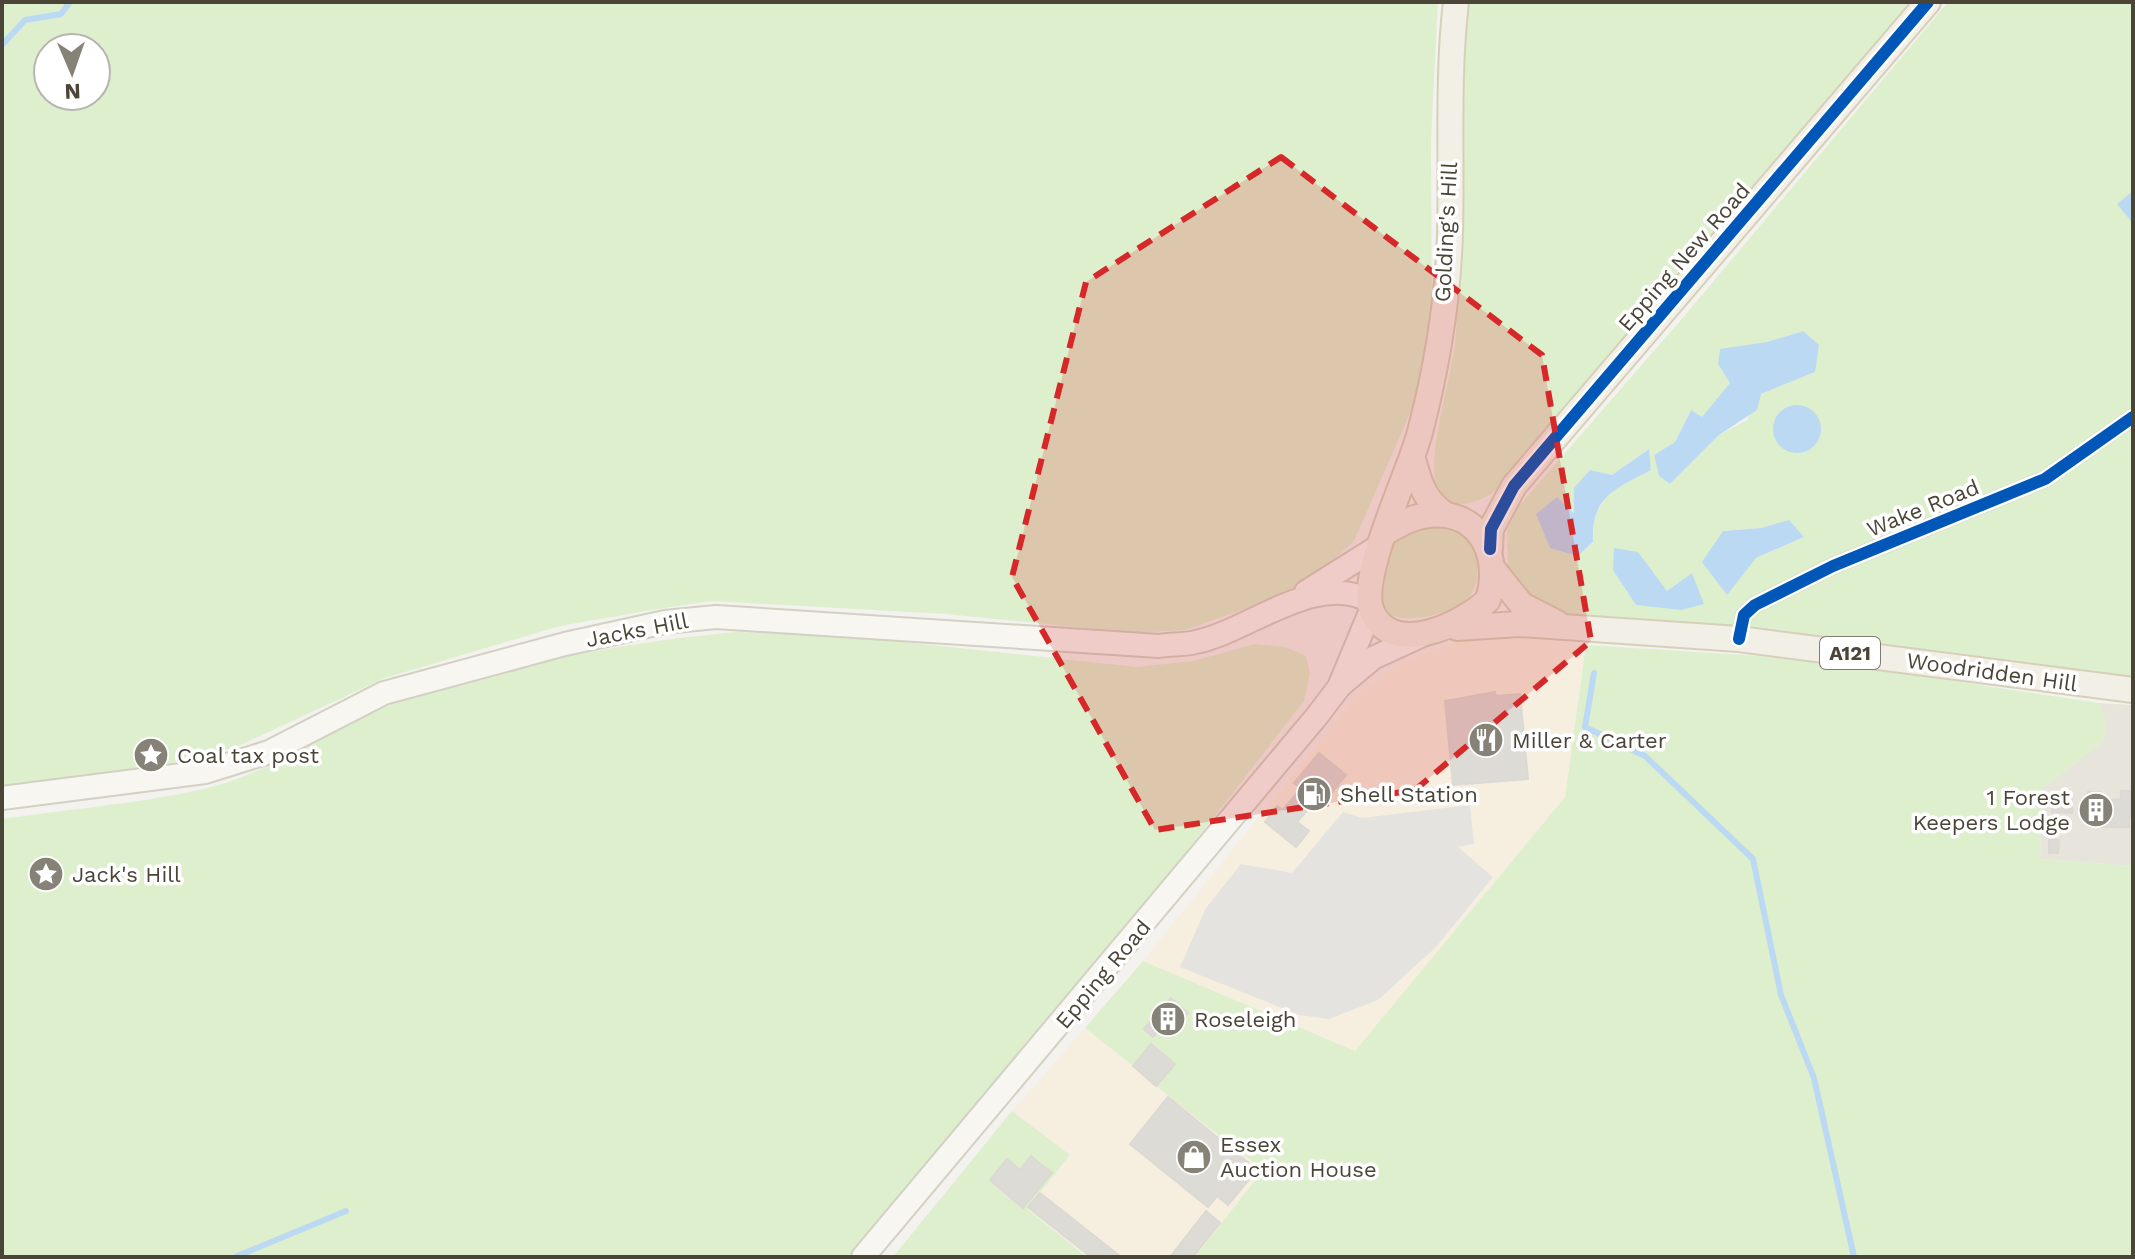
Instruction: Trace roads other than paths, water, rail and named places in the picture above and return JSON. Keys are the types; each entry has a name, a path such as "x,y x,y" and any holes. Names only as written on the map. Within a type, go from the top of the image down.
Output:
{"main road":[{"name":"Golding's Hill","path":"1381,539 1413,459 1437,364 1450,237 1456,2"},
{"name":"Epping New Road","path":"1453,518 1478,515 1514,486 1928,2"},
{"path":"1288,604 1335,591 1351,592 1370,606 1396,633 1438,631 1488,600 1492,559 1479,531 1430,504 1413,459"},
{"name":"Epping New Road","path":"1492,559 1491,529 1514,486"},
{"path":"1288,604 1419,516 1453,518"},
{"path":"1370,606 1381,539"},
{"name":"Woodridden Hill","path":"1492,559 1522,605 1565,626"},
{"name":"Jacks Hill","path":"2,798 205,772 269,752 384,693 565,644 665,622 716,617 1159,646 1197,642 1288,604"},
{"name":"Epping Road","path":"1339,687 1370,606"},
{"name":"Woodridden Hill","path":"1438,631 1483,625 1565,626 1739,639 2133,690"},
{"name":"Epping Road","path":"863,1257 1231,822 1339,687 1373,658 1438,631"}],"street":[{"name":"Wake Road","path":"1739,639 1744,615 1755,605 1833,566 2045,479 2133,417"}],"water":[{"path":"2133,191 2133,220 2131,221 2117,204"},
{"path":"1803,331 1819,345 1815,372 1761,394 1757,410 1719,435 1670,484 1659,476 1654,455 1675,442 1691,410 1702,417 1730,383 1718,364 1720,349 1767,342"},
{"path":"1797,405 1814,412 1821,429 1814,446 1797,453 1780,446 1773,429 1780,412"},
{"path":"1649,449 1651,470 1616,489 1601,504 1593,527 1593,542 1578,556 1550,548 1536,514 1557,497 1574,514 1574,488 1590,470 1612,475"},
{"path":"1789,520 1804,537 1756,558 1727,595 1702,562 1723,531 1761,528"},
{"path":"1614,548 1638,552 1667,591 1692,573 1704,604 1681,610 1636,605 1613,570"}],"waterway":[{"path":"2,45 25,20 61,14 70,2"},
{"path":"1594,673 1585,727 1645,756 1753,859 1781,995 1814,1078 1854,1257"},
{"path":"235,1257 346,1211"}],"place":[{"name":"Miller & Carter","path":"1486,740"},
{"name":"Coal tax post","path":"151,755"},
{"name":"Shell Station","path":"1314,794"},
{"name":"1 Forest Keepers Lodge","path":"2096,810"},
{"name":"Jack's Hill","path":"46,874"},
{"name":"Roseleigh","path":"1168,1019"},
{"name":"Essex Auction House","path":"1194,1157"}]}
